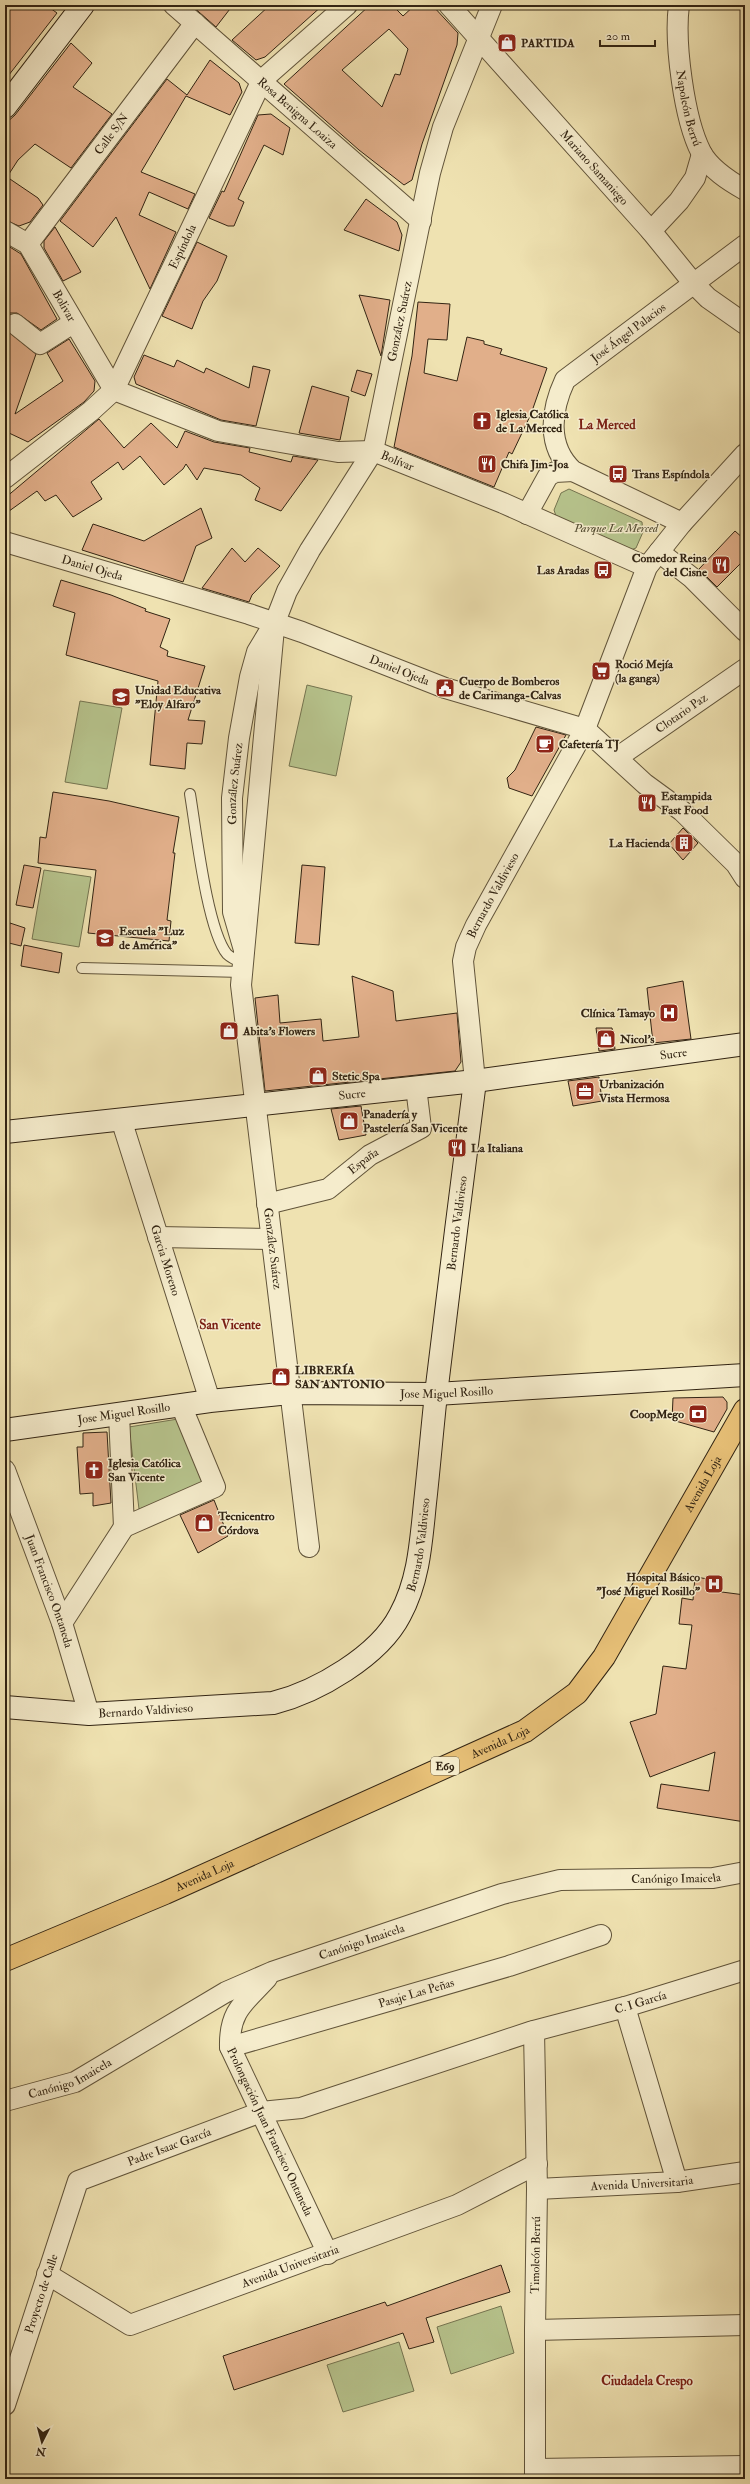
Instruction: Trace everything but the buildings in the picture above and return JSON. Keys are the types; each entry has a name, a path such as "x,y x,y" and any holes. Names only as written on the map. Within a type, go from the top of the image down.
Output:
{"main road":[{"path":"5,107 83,5"},
{"name":"Sucre","path":"5,1132 475,1081 745,1044"},
{"name":"Bernardo Valdivieso","path":"5,1707 88,1714 273,1703 295,1698 334,1677 385,1637 400,1616 419,1561 436,1394 475,1081"},
{"name":"Jose Miguel Rosillo","path":"5,1430 210,1401 290,1393 436,1394 745,1376"},
{"name":"Avenida Loja","path":"5,1960 165,1893 525,1731 577,1693 604,1658 745,1410"}],"street":[{"name":"Rosa Benigna Loaiza","path":"174,5 262,80 421,221"},
{"name":"Espíndola","path":"5,478 114,390 262,80 347,5"},
{"name":"Mariano Samaniego","path":"449,5 651,231 694,284 708,298 745,324"},
{"name":"González Suárez","path":"309,1547 255,1104 243,968 233,912 232,798 238,738 250,677 257,652 275,622 288,591 310,550 374,451 430,173 443,127 492,5"},
{"name":"Napoleón Berrú","path":"679,5 676,21 683,86 692,130 702,154 726,180 745,190"},
{"name":"Calle S/N","path":"28,244 195,23"},
{"path":"651,231 679,201 695,178 702,154"},
{"path":"5,231 28,244"},
{"name":"Bolivar","path":"28,244 73,323 114,390"},
{"name":"José Ángel Palacios","path":"573,471 560,455 553,429 557,397 565,380 745,245"},
{"path":"15,324 40,344 73,323"},
{"name":"Bolívar","path":"114,390 218,431 338,452 374,451 527,514 653,560"},
{"name":"Bernardo Valdivieso","path":"475,1081 463,961 466,946 476,925 585,729 653,560 682,523 745,454"},
{"path":"527,514 548,476 555,472 573,471 682,523"},
{"name":"Daniel Ojeda","path":"5,542 275,622 445,688 585,729 618,757 645,784 682,811 736,864 745,878"},
{"path":"653,560 691,577 745,631"},
{"name":"Clotario Paz","path":"618,757 745,669"},
{"name":"España","path":"267,1204 328,1190 370,1155 422,1128 416,1087"},
{"name":"Garcia Moreno","path":"121,1119 210,1401"},
{"path":"158,1237 271,1239"},
{"path":"62,1624 124,1527 215,1486 181,1405"},
{"path":"119,1414 124,1527"},
{"name":"Juan Francisco Ontaneda","path":"5,1470 62,1624 88,1714"},
{"name":"Canónigo Imaicela","path":"5,2101 75,2082 226,1992 272,1972 502,1894 560,1880 713,1878 745,1872"},
{"name":"Pasaje Las Peñas","path":"230,2047 509,1966 601,1935"},
{"name":"C. I García","path":"534,2031 625,2007 745,1970"},
{"name":"Prolongación Juan Francisco Ontaneda","path":"272,1972 235,2013 230,2030 230,2047 328,2254"},
{"path":"625,2007 677,2182"},
{"path":"261,2112 301,2108 534,2031"},
{"name":"Timoleón Berrú","path":"534,2031 537,2164 535,2474"},
{"name":"Padre Isaac García","path":"78,2181 261,2112"},
{"name":"Avenida Universitaria","path":"47,2274 130,2325 328,2254 457,2205 537,2164"},
{"name":"Avenida Universitaria","path":"537,2189 677,2182 745,2172"},
{"name":"Proyecto de Calle","path":"5,2405 78,2181"},
{"path":"535,2330 745,2325"},
{"path":"535,2474 745,2466"}],"lane":[{"path":"190,794 211,914 218,940 228,955 243,968"},
{"path":"82,968 243,968"}],"green space":[{"name":"Parque La Merced","path":"569,489 642,522 643,532 636,548 628,551 557,519 554,510 561,493"},
{"path":"307,685 352,696 336,776 289,766"},
{"path":"80,701 122,708 107,789 65,782"},
{"path":"44,870 91,877 79,947 32,939"},
{"path":"178,1419 204,1487 139,1509 129,1427"},
{"path":"501,2306 514,2353 451,2374 437,2327"},
{"path":"399,2342 414,2391 343,2412 327,2365"}],"place":[{"name":"PARTIDA","path":"507,43"},
{"name":"Iglesia Católica de La Merced","path":"482,421"},
{"name":"Chifa Jim-Joa","path":"487,464"},
{"name":"Trans Espíndola","path":"618,474"},
{"name":"Comedor Reina del Cisne","path":"721,565"},
{"name":"Las Aradas","path":"603,570"},
{"name":"Roció Mejía (la ganga)","path":"601,671"},
{"name":"Cuerpo de Bomberos de Carimanga-Calvas","path":"445,688"},
{"name":"Unidad Educativa \"Eloy Alfaro\"","path":"121,697"},
{"name":"Cafetería TJ","path":"545,744"},
{"name":"Estampida Fast Food","path":"647,803"},
{"name":"La Hacienda","path":"684,843"},
{"name":"Escuela \"Luz de América\"","path":"105,938"},
{"name":"Clínica Tamayo","path":"669,1013"},
{"name":"Abita's Flowers","path":"229,1031"},
{"name":"Nicol's","path":"606,1039"},
{"name":"Stetic Spa","path":"318,1076"},
{"name":"Urbanización Vista Hermosa","path":"585,1091"},
{"name":"Panadería y Pastelería San Vicente","path":"349,1121"},
{"name":"La Italiana","path":"457,1148"},
{"name":"LIBRERÍA SAN ANTONIO","path":"281,1377"},
{"name":"CoopMego","path":"698,1414"},
{"name":"Iglesia Católica San Vicente","path":"94,1470"},
{"name":"Tecnicentro Córdova","path":"204,1523"},
{"name":"Hospital Básico \"José Miguel Rosillo\"","path":"714,1584"}],"district":[{"name":"La Merced","path":"607,425"},
{"name":"San Vicente","path":"230,1325"},
{"name":"Ciudadela Crespo","path":"647,2381"}]}
